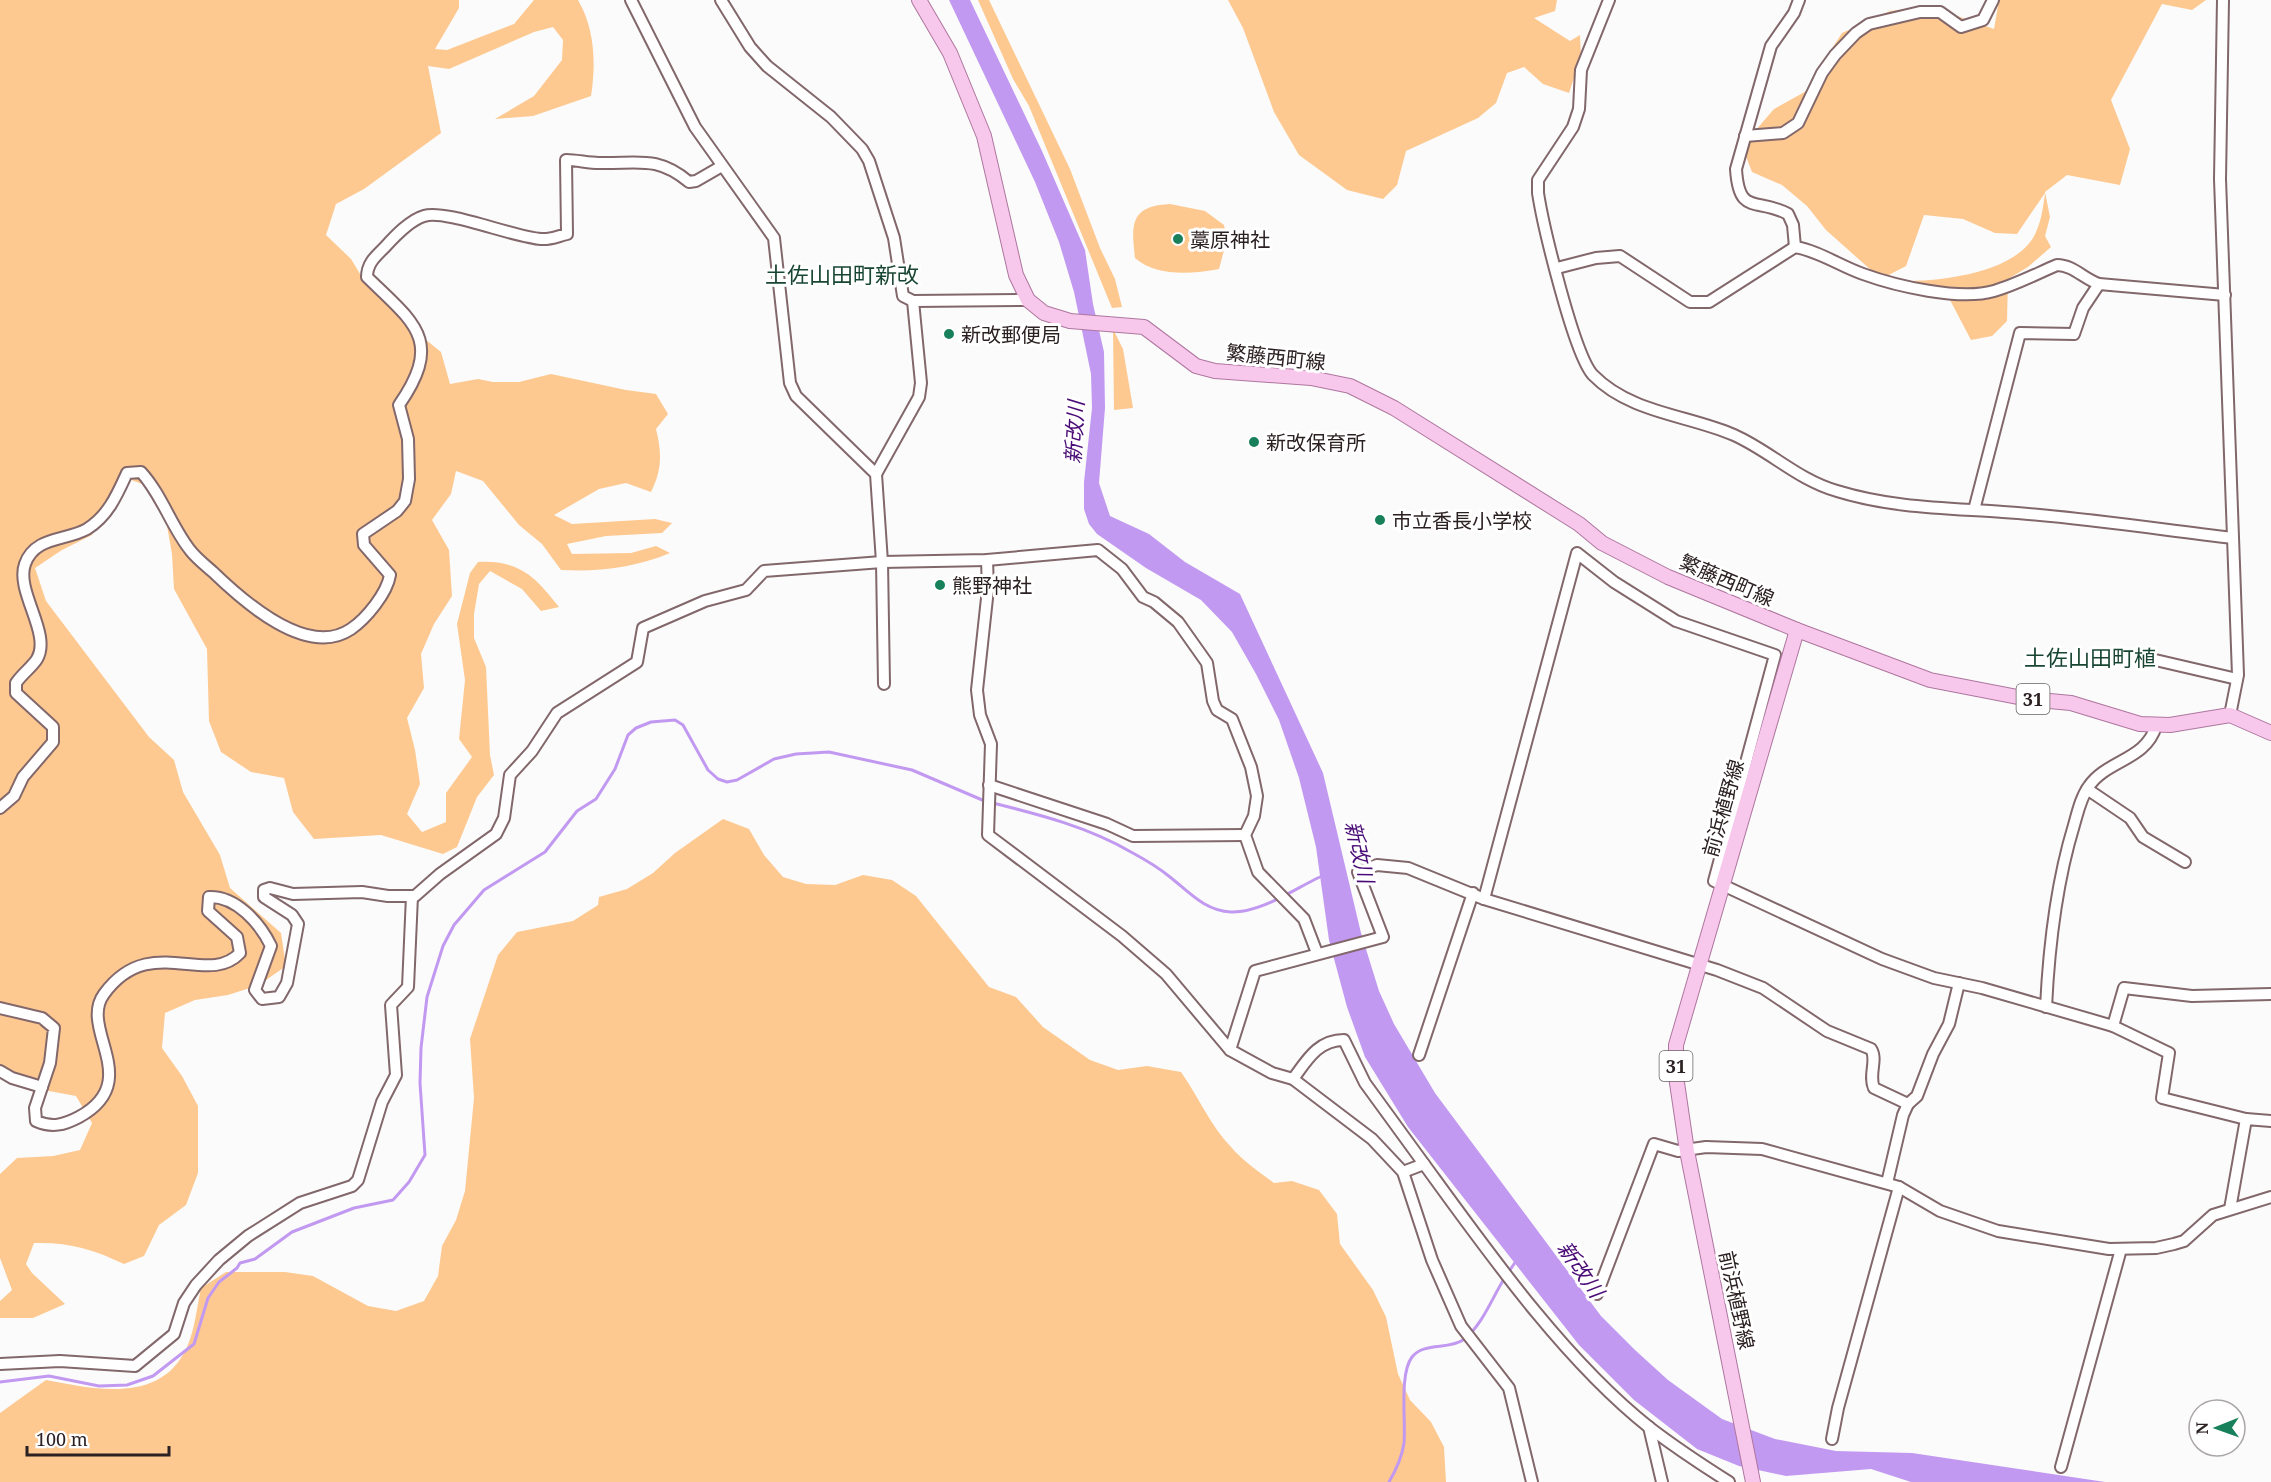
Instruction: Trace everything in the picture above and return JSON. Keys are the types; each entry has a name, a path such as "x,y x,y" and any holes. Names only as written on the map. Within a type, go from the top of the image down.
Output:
{"main road":[{"path":"919,0 950,53 984,136 1016,275 1028,300"},
{"name":"繁藤西町線","path":"1028,300 1044,313 1070,321 1144,327 1196,366 1215,371 1311,378 1350,386 1371,395 1579,524 1602,543 1668,577 1797,630"},
{"name":"31","path":"1797,630 1947,684 2028,699 2071,703 2156,726 2230,715"},
{"name":"前浜植野線","path":"1753,1482 1687,1151 1676,1076 1676,1045 1797,630"},
{"path":"2230,715 2271,733"}],"street":[{"path":"631,0 695,127 774,238 790,383 796,396 876,474"},
{"path":"721,0 750,46 766,66 831,117 862,149 869,161 894,238 903,296 913,301 1028,300"},
{"path":"1609,0 1581,70 1579,109 1573,128 1538,180 1540,211 1583,362 1593,375 1609,387 1662,413 1733,435 1797,474 1834,491 1880,503 2163,528 2233,538"},
{"path":"1795,247 1793,225 1788,214 1750,203 1737,190 1736,169 1771,46 1794,13 1799,0"},
{"path":"1745,136 1783,133 1798,123 1822,73 1856,33 1869,24 1920,12 1940,12 1961,27 1968,26 1983,20 1993,0"},
{"path":"2223,0 2220,179 2236,679 2230,715"},
{"path":"0,808 14,796 23,777 53,742 53,728 16,693 16,683 38,658 40,647 38,630 24,584 24,565 31,553 46,542 86,529 110,507 127,473 141,472 190,550 254,608 268,618 314,637 336,637 344,633 355,626 389,585 390,575 364,545 363,534 397,511 405,501 409,479 408,439 399,405 414,384 422,345 416,327 367,277 367,268 374,258 400,232 424,215 445,216 500,232 539,239 567,234 566,160 597,163 646,161 660,164 688,182 696,181 722,166"},
{"path":"1557,268 1596,258 1620,256 1690,302 1709,302 1728,293 1795,247 1806,249 1861,274 1893,284 1945,293 1991,292 2057,265 2066,265 2089,281 2099,284 2225,295"},
{"path":"1974,510 2020,333 2074,334 2083,308 2099,284"},
{"path":"884,684 882,562 876,474 919,397 921,383 913,301"},
{"path":"0,1008 42,1018 54,1028 50,1063 35,1108 36,1121 48,1126 65,1124 84,1114 100,1099 109,1081 110,1059 99,1026 98,1009 102,995 121,976 141,963 225,964 240,953 237,937 208,911 209,897 220,897 230,901 265,934 271,946 255,990 262,999 279,997 287,983 298,924 292,915 264,897 264,890 270,888 293,894 362,892 388,896 412,896 496,834 504,818 510,775 532,751 557,713 637,662 643,628 705,601 746,590 764,571 882,562 987,560 1098,550 1122,569 1143,597 1154,602 1178,622 1207,663 1213,701 1217,710 1232,719 1251,767 1257,796 1254,816 1245,835 1258,872 1304,919 1317,954"},
{"path":"1484,899 1577,553 1614,582 1676,621 1775,655 1714,881 1882,959 1934,978 2113,1026 2169,1053 2162,1098 2246,1119 2271,1121"},
{"path":"987,560 988,589 977,690 980,715 991,744 988,835 1122,936 1166,974 1230,1050 1272,1073 1293,1079 1372,1139 1402,1172 1432,1260 1461,1326 1509,1388 1532,1482"},
{"path":"2151,659 2236,679"},
{"path":"2046,1007 2049,953 2061,868 2087,789 2100,774 2143,749 2156,726"},
{"path":"989,785 1058,806 1133,836 1245,835"},
{"path":"2087,789 2130,818 2143,837 2185,862"},
{"path":"1230,1050 1255,971 1383,937 1358,872 1377,865 1408,868 1484,899 1698,964 1762,988 1827,1030 1871,1049 1874,1053 1870,1081 1874,1088 1908,1104"},
{"path":"1419,1055 1473,893"},
{"path":"0,1365 60,1361 135,1365 174,1334 184,1303 196,1285 219,1260 248,1236 300,1203 352,1186 358,1180 382,1102 396,1075 391,1005 408,987 412,896"},
{"path":"1887,1183 1903,1115 1908,1104 1917,1096 1933,1054 1949,1024 1959,983"},
{"path":"2113,1026 2124,988 2192,996 2271,994"},
{"path":"1293,1079 1313,1051 1334,1040 1344,1040 1365,1083 1540,1316 1596,1378 1649,1427 1729,1482"},
{"path":"0,1071 12,1078 42,1087"},
{"path":"2230,1209 2246,1119"},
{"path":"1597,1294 1654,1144 1687,1151 1706,1147 1751,1148 1899,1187 1940,1211 1998,1231 2050,1241 2121,1249 2156,1248 2174,1244 2184,1240 2213,1215 2271,1197"},
{"path":"1402,1172 1424,1164"},
{"path":"1832,1439 1838,1408 1899,1187"},
{"path":"2061,1467 2121,1249"},
{"path":"1649,1427 1662,1482"}],"shaded area":[{"path":"0,0 459,0 459,8 435,49 447,50 514,24 534,0 578,0 588,23 593,47 591,96 533,116 495,119 534,96 562,60 563,40 553,27 534,32 449,69 428,66 441,133 364,189 336,204 326,235 351,259 368,287 399,300 415,331 441,352 450,384 478,379 493,382 519,382 551,374 656,394 668,414 656,429 660,461 651,492 626,483 599,489 554,515 572,524 655,519 672,523 662,533 606,536 567,544 572,554 631,553 656,546 670,553 616,568 561,570 542,544 519,525 483,481 456,471 451,494 432,520 449,550 452,596 434,624 421,654 424,688 407,718 420,784 407,814 422,832 446,822 446,793 472,757 459,739 465,680 457,624 470,573 478,562 492,562 515,567 534,579 559,607 541,611 522,589 490,571 479,584 474,614 474,638 486,667 490,755 494,775 477,797 457,847 443,854 381,835 314,839 293,812 284,778 251,772 221,752 209,721 207,649 174,589 172,554 166,520 156,489 123,477 92,535 62,550 35,568 46,601 149,737 174,760 183,792 220,855 230,888 281,933 286,966 259,985 228,995 195,1000 165,1013 162,1048 182,1076 198,1106 198,1173 186,1205 159,1225 144,1256 124,1264 102,1254 80,1248 34,1243 26,1264 32,1273 65,1304 33,1318 0,1318 0,1301 12,1290 0,1258 0,1174 17,1158 53,1156 80,1150 92,1123 76,1096 16,1085 0,1071"},
{"path":"949,0 970,0 1042,151 1085,250 1093,304 1104,352 1105,408 1099,483 1110,516 1149,534 1185,562 1240,594 1323,773 1361,933 1379,991 1394,1024 1435,1093 1601,1316 1668,1380 1722,1419 1775,1439 1836,1451 1912,1453 2105,1482 1911,1482 1871,1469 1786,1476 1739,1466 1697,1449 1634,1400 1579,1345 1408,1127 1365,1057 1347,1007 1329,940 1316,847 1299,778 1279,720 1256,674 1232,632 1201,600 1146,568 1097,534 1089,524 1084,509 1084,482 1092,408 1091,374 1074,292 1059,242 1035,182"},
{"path":"978,0 989,0 1070,169 1100,248 1115,279 1122,307 1112,308 1029,106 1013,79"},
{"path":"1228,0 1557,0 1555,11 1534,18 1570,41 1580,35 1581,56 1569,93 1543,84 1524,67 1507,73 1496,103 1478,118 1406,151 1397,185 1383,199 1347,190 1299,155 1274,112 1243,28"},
{"path":"1999,0 2206,0 2192,10 2162,4 2111,100 2130,149 2120,185 2067,175 2045,192 2050,217 2045,236 2051,247 2028,267 2008,279 2007,321 1992,336 1971,340 1950,300 1942,292 1895,281 1950,278 1990,268 2007,260 2022,251 2036,233 2045,193 2017,234 1995,233 1963,219 1924,215 1906,266 1881,279 1826,230 1807,206 1782,185 1752,172 1742,146 1774,109 1810,89 1820,67 1842,33 1890,11 1929,6 1994,29"},
{"name":"藁原神社","path":"1170,204 1205,211 1224,225 1227,239 1219,269 1186,273 1164,271 1135,258 1133,236 1136,219 1147,208"},
{"path":"1113,329 1123,349 1133,408 1114,410"},
{"path":"723,819 749,829 764,855 783,877 806,884 835,885 863,875 892,880 916,896 989,987 1016,997 1043,1027 1090,1060 1118,1070 1147,1066 1181,1072 1217,1129 1246,1162 1274,1183 1292,1181 1319,1190 1337,1214 1340,1244 1373,1290 1386,1317 1398,1374 1410,1400 1431,1422 1444,1447 1446,1482 0,1482 0,1413 46,1380 85,1387 125,1389 161,1378 175,1365 187,1347 201,1288 226,1272 285,1272 313,1276 368,1306 396,1311 424,1301 438,1276 442,1246 456,1220 465,1191 474,1098 470,1039 498,955 517,932 573,921 598,905 599,897 627,889 653,873 675,853"}],"waterway":[{"path":"0,1382 49,1376 99,1386 127,1385 153,1376 194,1344 208,1298 219,1282 240,1263 255,1259 292,1232 354,1208 393,1200 409,1182 425,1155 420,1083 421,1048 427,997 443,946 454,925 484,890 545,852 577,811 596,799 615,769 628,735 636,728 651,722 675,720 683,725 708,770 718,779 727,782 737,780 774,759 796,754 829,752 912,770 987,802"},
{"path":"993,803 1064,823 1115,843 1165,873 1205,904 1222,911 1254,909 1320,877"},
{"path":"1508,1273 1516,1261"},
{"path":"1389,1482 1404,1443 1404,1386 1412,1357 1423,1349 1450,1345 1463,1340 1481,1320 1504,1279"}],"place":[{"name":"藁原神社","path":"1178,239"},
{"name":"新改郵便局","path":"949,334"},
{"name":"新改保育所","path":"1254,442"},
{"name":"市立香長小学校","path":"1380,520"},
{"name":"熊野神社","path":"940,585"}],"district":[{"name":"土佐山田町新改","path":"842,274"},
{"name":"土佐山田町植","path":"2090,657"}],"water label":[{"name":"新改川","path":"1074,432"},
{"name":"新改川","path":"1360,852"},
{"name":"新改川","path":"1581,1269"}]}
